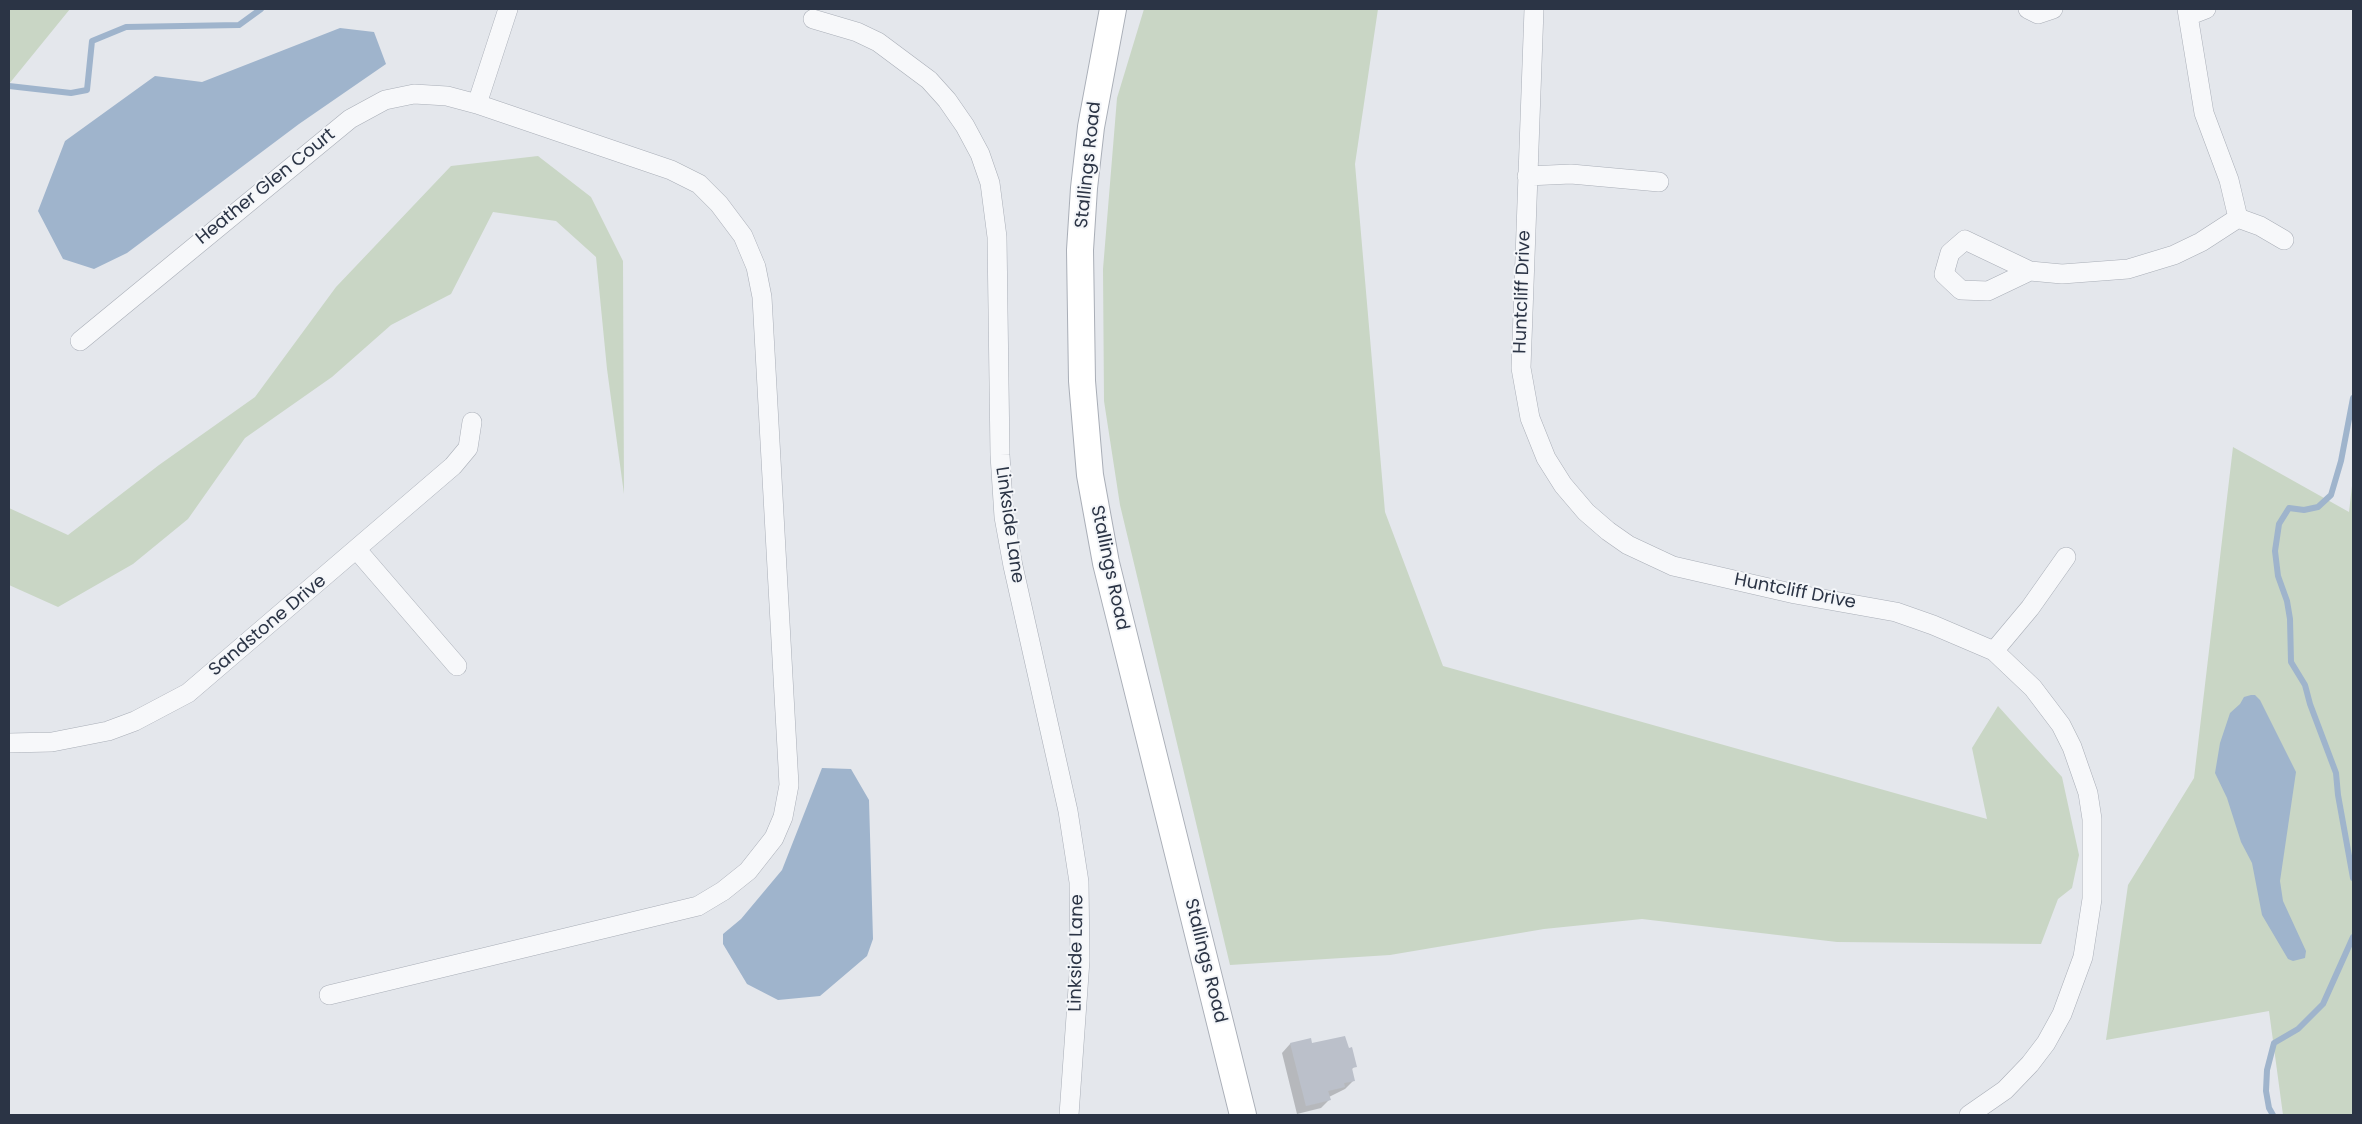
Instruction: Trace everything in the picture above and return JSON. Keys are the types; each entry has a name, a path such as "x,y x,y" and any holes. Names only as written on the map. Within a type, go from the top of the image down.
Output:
{"street":[{"path":"477,104 508,9"},
{"name":"Stallings Road","path":"1113,9 1091,127 1084,188 1080,250 1082,381 1090,476 1106,564 1243,1115"},
{"name":"Huntcliff Drive","path":"1534,9 1520,343 1524,392 1530,418 1546,458 1563,485 1586,512 1628,545 1673,566 1795,594 1896,612 1933,625 1994,651 2034,688 2061,725 2075,754 2088,793 2092,819 2092,899 2083,957 2062,1014 2046,1043 2030,1064 2005,1090 1969,1115"},
{"path":"2028,9 2038,14 2053,9"},
{"path":"2206,9 2188,12 2204,113 2228,180 2238,218"},
{"name":"Linkside Lane","path":"813,19 857,32 878,42 929,80 947,100 965,126 980,154 990,184 997,237 1000,456 1004,516 1012,566 1068,811 1079,882 1080,960 1069,1115"},
{"name":"Heather Glen Court","path":"80,340 350,119 385,100 414,94 447,96 477,104 671,170 699,184 719,204 743,236 756,267 762,297 789,784 783,817 774,838 748,870 723,891 698,906 329,995"},
{"path":"1527,176 1571,174 1659,182"},
{"path":"2238,218 2260,226 2284,240"},
{"path":"2030,271 2062,274 2085,273 2142,266 2174,255 2201,242 2238,218"},
{"name":"Sandstone Drive","path":"9,743 52,742 108,731 171,704 202,683 453,466 468,448 472,422"},
{"path":"357,550 457,666"},
{"path":"1994,651 2030,608 2066,557"}],"green space":[{"path":"9,9 70,9 9,84"},
{"path":"1144,9 1378,9 1355,164 1385,512 1443,666 1987,819 1972,748 1998,706 2062,777 2079,855 2072,888 2058,899 2041,944 1837,942 1642,919 1544,929 1390,955 1230,965 1120,505 1104,401 1103,269 1117,98"},
{"path":"538,156 591,197 623,261 624,494 607,369 596,257 556,221 493,212 451,294 391,325 332,377 245,438 188,519 133,564 58,607 9,585 9,508 68,535 159,465 255,397 336,287 451,166"},
{"path":"2233,447 2349,512 2353,477 2353,1115 2283,1115 2269,1011 2106,1040 2128,885 2194,778"}],"water":[{"path":"340,28 374,32 386,64 299,124 127,253 94,269 63,259 38,211 65,141 155,76 202,82"},
{"path":"2255,695 2260,700 2296,772 2280,881 2283,901 2306,951 2305,958 2293,961 2288,959 2262,915 2252,863 2241,842 2227,798 2215,773 2220,743 2230,713 2240,704 2244,697"},
{"path":"822,768 851,769 869,800 873,939 867,956 820,996 778,1000 747,984 723,944 723,934 741,919 782,870"}],"building":[{"path":"1345,1036 1349,1048 1352,1047 1357,1067 1352,1068 1355,1081 1344,1083 1345,1087 1328,1091 1331,1100 1306,1106 1290,1043 1311,1038 1312,1043"}],"waterway":[{"path":"9,86 71,93 87,90 92,41 126,27 239,25 261,9"},
{"path":"2353,398 2341,461 2331,495 2318,507 2304,510 2289,508 2279,524 2275,551 2278,576 2287,601 2290,619 2291,662 2305,685 2310,704 2336,773 2338,795 2353,878"},
{"path":"2273,1115 2269,1108 2266,1091 2267,1070 2274,1043 2298,1029 2323,1004 2353,937"}]}
